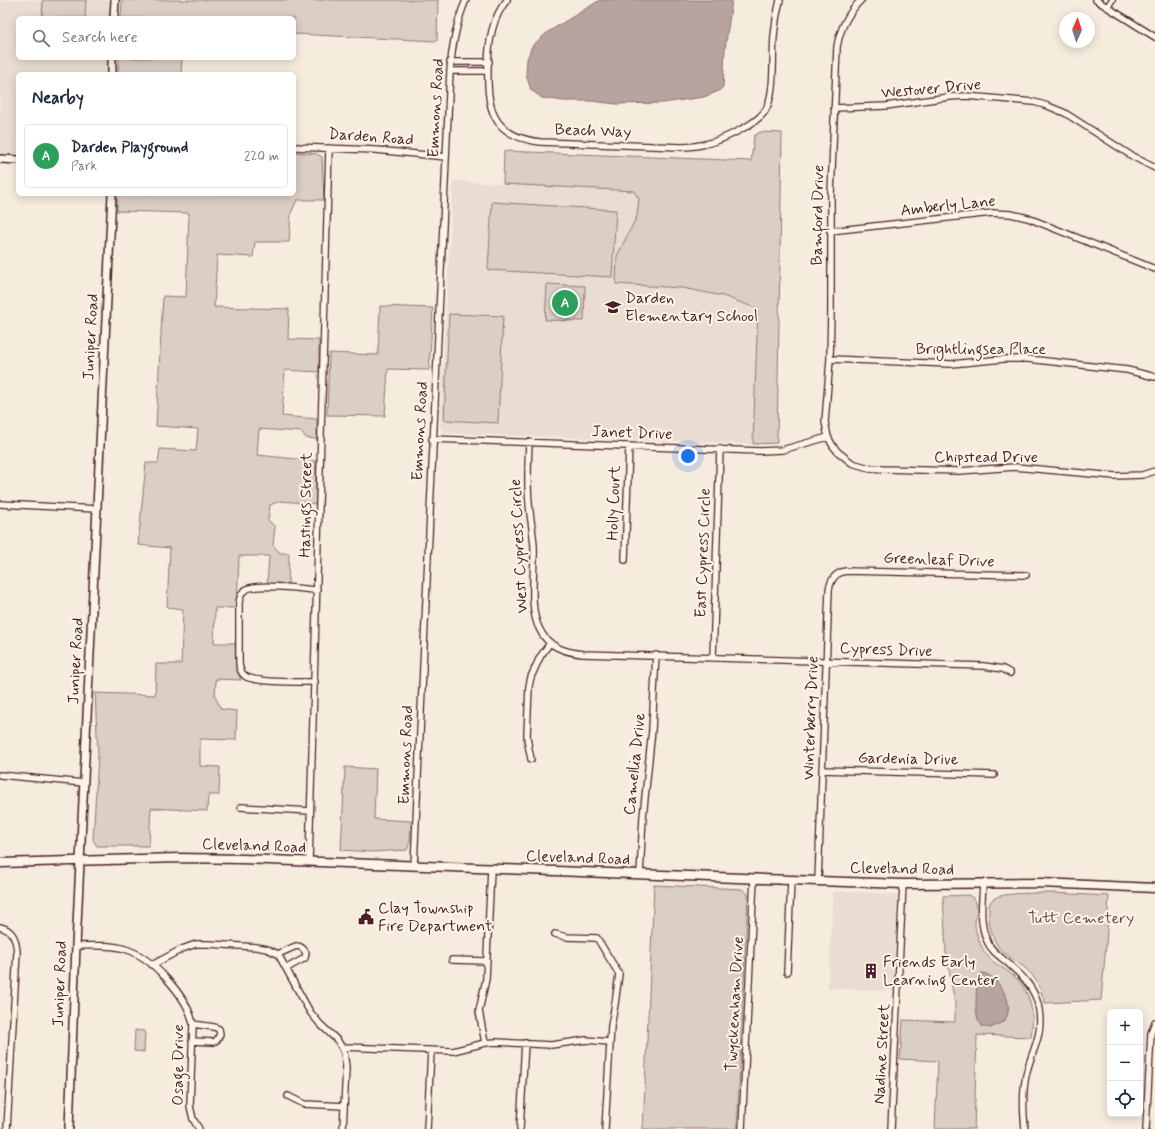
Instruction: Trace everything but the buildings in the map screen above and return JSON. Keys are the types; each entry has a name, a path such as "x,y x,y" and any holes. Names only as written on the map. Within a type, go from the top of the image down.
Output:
{"main road":[{"name":"Cleveland Road","path":"0,863 178,858 818,882 904,884 1041,883 1155,888"}],"street":[{"path":"114,16 115,0"},
{"name":"Emmons Road","path":"414,866 450,62 452,42 466,0"},
{"name":"Beach Way","path":"507,0 498,13 491,34 488,62 488,99 497,120 508,132 530,141 690,147 718,141 742,129 754,122 768,105 771,97 774,29 780,0"},
{"name":"Bamford Drive","path":"828,437 825,422 830,359 830,231 837,47 838,38 848,17 861,0"},
{"path":"1096,0 1155,37"},
{"path":"1107,7 1112,0"},
{"path":"112,60 112,72"},
{"path":"450,62 488,62"},
{"path":"450,71 488,71"},
{"name":"Westover Drive","path":"834,108 886,106 966,96 1034,102 1065,113 1132,156 1155,168"},
{"name":"Darden Road","path":"296,147 376,150 446,157"},
{"name":"Hastings Street","path":"309,862 329,148"},
{"path":"0,159 16,160"},
{"name":"Juniper Road","path":"70,1129 76,946 112,196"},
{"name":"Amberly Lane","path":"830,231 992,213 1011,214 1028,218 1155,269"},
{"name":"Brightlingsea Place","path":"830,359 951,364 1003,359 1028,359 1127,370 1155,377"},
{"name":"Janet Drive","path":"432,439 760,451 782,450 828,437"},
{"name":"Chipstead Drive","path":"828,437 838,452 845,458 852,463 869,468 942,471 1015,467 1114,476 1142,475 1155,471"},
{"name":"West Cypress Circle","path":"529,442 529,503 533,531 535,564 534,612 539,630 550,643"},
{"name":"Holly Court","path":"625,560 629,446"},
{"name":"East Cypress Circle","path":"713,658 720,450"},
{"path":"0,504 97,510"},
{"name":"Greenleaf Drive","path":"852,571 1026,576"},
{"name":"Winterberry Drive","path":"818,882 830,584 832,578 836,574 852,571"},
{"path":"315,682 257,680 244,675 240,670 239,662 239,602 241,593 247,589 262,586 317,590"},
{"path":"531,759 528,744 530,686 535,667 550,643"},
{"name":"Cypress Drive","path":"550,643 565,651 577,653 984,666 1003,669 1010,673"},
{"name":"Camellia Drive","path":"640,875 643,817 652,730 656,656"},
{"name":"Gardenia Drive","path":"822,770 994,775"},
{"path":"0,775 84,783"},
{"path":"241,807 310,810"},
{"path":"485,1043 479,1011 485,986 491,869"},
{"name":"Twyckenham Drive","path":"742,1129 754,879"},
{"path":"787,972 791,881"},
{"name":"Nadine Street","path":"891,1129 904,884"},
{"path":"983,884 982,922 983,932 987,942 992,951 1023,976 1036,997 1039,1009 1040,1020 1038,1042 1024,1082 1023,1108 1025,1129"},
{"path":"0,927 10,931 16,940 17,952 8,1129"},
{"path":"555,934 566,937 597,938 619,974 610,1042 605,1129"},
{"path":"152,965 182,949 196,944 257,947 267,949 278,954 310,1012 342,1047 346,1067 343,1129"},
{"name":"Osage Drive","path":"76,946 112,947 125,949 141,956 152,965 182,998 190,1013 192,1024 190,1106 193,1119 198,1129"},
{"path":"278,954 296,946 302,948 306,953 305,958 287,968"},
{"path":"452,960 487,961"},
{"path":"1146,1129 1151,1033 1155,1022"},
{"path":"192,1024 214,1027 219,1029 220,1034 214,1042 192,1041"},
{"path":"342,1047 453,1051 485,1043 496,1042 551,1045 586,1040 610,1042"},
{"path":"520,1129 525,1043"},
{"path":"428,1129 431,1051"},
{"path":"288,1096 304,1104 344,1106"}],"shaded area":[{"path":"0,0 111,0 110,16 16,16 16,60 108,60 108,72 16,72 16,155 0,155"},
{"path":"600,0 732,0 725,49 723,87 719,91 704,97 663,103 616,104 592,101 564,101 542,98 531,90 526,75 527,59 532,46 548,32"},
{"name":"Darden Elementary School","path":"504,151 751,161 777,443 753,444 445,433 440,427 453,181 503,184"},
{"path":"833,891 894,894 897,898 893,991 828,988"},
{"path":"982,973 991,976 999,984 1008,1003 1008,1013 1004,1022 990,1028 981,1026 977,1015 977,979 978,975"}],"green space":[{"path":"43,0 86,0 85,16 42,16"},
{"path":"122,0 438,0 437,41 296,34 296,16 121,16"},
{"path":"119,60 182,60 181,72 118,72"},
{"path":"760,132 782,133 777,443 753,444 758,309 723,296 682,288 616,284 617,256 637,216 639,199 634,191 503,184 504,151 751,161 754,136"},
{"path":"296,152 317,154 322,157 324,200 297,200 291,213 289,242 255,242 253,257 217,255 214,307 289,309 288,339 319,340 319,372 285,370 282,416 317,419 317,439 306,438 302,432 259,429 257,455 316,461 316,504 280,501 270,505 268,520 275,527 273,545 280,553 289,553 288,584 267,584 269,556 239,556 237,608 215,608 214,643 235,643 236,667 241,680 216,679 215,696 221,709 237,711 236,740 200,739 200,766 220,767 219,795 208,795 207,811 151,808 149,846 97,846 93,840 98,755 95,693 155,695 156,664 181,664 183,609 167,607 170,548 138,545 146,463 158,463 160,449 196,451 198,429 156,426 163,296 186,297 189,213 117,211 117,196 296,196"},
{"path":"492,202 616,210 612,277 488,270"},
{"path":"547,284 585,286 584,321 545,320"},
{"path":"380,306 433,308 429,370 388,369 385,416 327,415 329,353 378,355"},
{"path":"449,314 503,316 498,423 444,420"},
{"path":"345,767 376,769 374,819 411,821 410,842 407,850 372,852 341,850"},
{"path":"654,885 742,889 748,894 737,1129 643,1129"},
{"name":"Tutt Cemetery","path":"1052,893 1109,896 1101,1000 1045,1003 1040,989 1031,974 1001,950 993,938 989,917 989,906 992,900 996,897 1010,894"},
{"path":"968,895 974,899 977,908 975,922 978,939 986,955 1010,973 1023,986 1032,1011 1031,1037 977,1035 974,1129 935,1129 938,1061 900,1059 903,1020 955,1022 955,1004 946,952 943,896","holes":["977,979 1008,1002 1008,1013 1004,1022 977,1012"]},
{"path":"135,1030 145,1031 144,1052 134,1051"}],"place":[{"name":"Darden Playground","path":"565,303"},
{"name":"Darden Elementary School","path":"613,307"},
{"name":"Clay Township Fire Department","path":"366,917"},
{"name":"Friends Early Learning Center","path":"871,971"}]}
